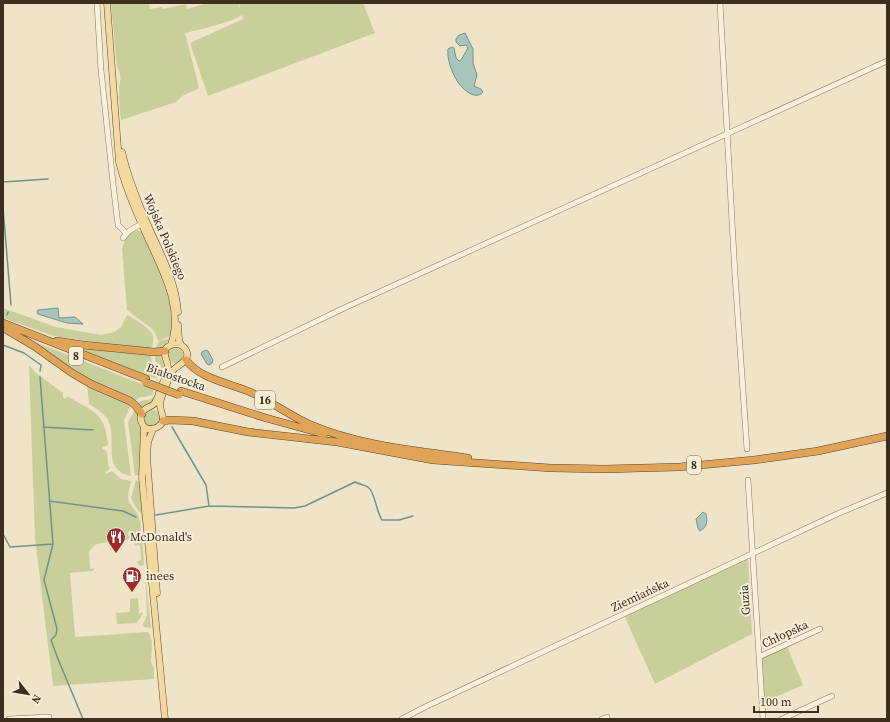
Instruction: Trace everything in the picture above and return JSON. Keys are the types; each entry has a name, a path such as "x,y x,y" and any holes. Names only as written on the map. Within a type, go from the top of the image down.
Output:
{"highway":[{"name":"Białostocka","path":"4,327 38,337 145,380"},
{"name":"Białostocka","path":"4,327 180,393 267,423 338,442"},
{"path":"4,327 80,378 130,401 142,414"},
{"path":"38,337 83,345 154,352 165,350"},
{"name":"16","path":"186,360 193,368 201,373 250,392 310,425 346,438"},
{"name":"Białostocka","path":"180,393 313,432 346,438"},
{"path":"163,421 193,421 254,433 338,442"},
{"name":"8","path":"338,442 433,460 551,468 604,469 679,467 754,460 818,451 887,436"},
{"name":"8","path":"346,438 500,464"}],"main road":[{"name":"Wojska Polskiego","path":"107,3 118,138 144,223 171,292 174,316 174,337 172,345"},
{"name":"Wojska Polskiego","path":"144,223 167,266 175,292 179,340 186,351 186,360"},
{"path":"144,427 147,429 153,429 159,427 163,421 160,402 169,373 164,357 165,350 172,345 181,345"},
{"path":"153,568 142,478 144,427 141,420 145,409 156,402 169,373 186,360"},
{"path":"153,429 148,442 147,456 153,568 165,719"}],"street":[{"path":"97,3 101,70 118,225 124,236 144,223"},
{"path":"720,3 735,275 747,449"},
{"path":"222,367 349,306 887,61"},
{"name":"Guzia","path":"748,480 763,719"},
{"name":"Ziemiańska","path":"402,719 752,553 887,493"},
{"name":"Chłopska","path":"759,656 820,629"},
{"path":"782,719 832,696"},
{"path":"9,719 49,717 49,719"}],"green space":[{"path":"111,3 149,3 150,9 162,7 162,9 186,4 187,9 207,3 238,3 240,9 239,3 363,3 375,33 208,96 190,43 243,19 242,15 223,23 185,33 199,87 198,89 182,96 176,102 121,120 119,104 120,78 117,66"},
{"path":"135,230 143,233 169,290 173,316 172,335 158,341 151,328 127,310 122,249 127,238"},
{"path":"3,308 56,327 101,335 114,332 121,327 127,315 142,324 152,333 153,342 151,349 97,343 54,336 3,318"},
{"path":"171,338 161,349 155,350 159,341"},
{"path":"35,342 154,389 152,395 140,397 135,401 87,378 68,367"},
{"path":"65,345 151,355 152,362 160,370 160,375 157,379"},
{"path":"175,347 182,352 183,355 178,362 175,363 168,358 167,355 172,348"},
{"path":"162,354 165,369 164,373 161,366 155,361 155,355"},
{"path":"29,365 35,372 63,393 63,397 65,399 67,396 91,410 101,419 104,425 108,445 102,447 102,449 107,451 108,465 110,468 105,473 106,474 112,471 121,479 131,481 128,497 130,504 138,515 140,522 141,532 138,533 142,534 144,565 140,566 137,562 141,559 139,545 136,546 129,540 101,543 95,545 89,551 90,568 94,568 93,571 70,573 75,637 148,632 152,642 151,662 154,668 154,679 53,686 35,538"},
{"path":"87,385 131,405 124,420 131,476 122,473 113,461 111,428 106,417 89,404"},
{"path":"157,394 153,401 142,409 138,404 141,401 151,399"},
{"path":"136,408 138,421 143,431 141,472 135,476 128,422"},
{"path":"152,410 159,415 160,418 155,425 152,426 145,421 144,418 149,411"},
{"path":"136,480 141,483 144,532 141,514 131,498"},
{"path":"748,558 752,634 655,684 624,615"},
{"path":"145,571 151,628 144,627 143,624 147,615"},
{"path":"138,598 139,614 143,612 141,617 136,623 117,624 116,613 130,612 130,599"},
{"path":"787,646 803,685 764,702 762,657"}],"water":[{"path":"465,33 473,49 473,63 477,75 474,86 481,89 483,92 480,95 472,94 461,86 454,76 449,61 448,49 452,47 454,48 456,58 459,61 468,48 466,45 460,46 456,42 459,35"},
{"path":"58,308 59,318 75,317 83,324 67,323 38,314 37,312 38,310"},
{"path":"206,350 213,360 209,365 201,354"},
{"path":"703,512 706,514 707,522 706,526 700,531 696,519"}],"waterway":[{"path":"3,182 48,179"},
{"path":"3,207 11,305"},
{"path":"3,345 24,353 41,365 40,371"},
{"path":"40,377 53,544 44,580 57,629 56,635 51,640 83,719"},
{"path":"43,427 93,430"},
{"path":"172,427 206,485 209,506"},
{"path":"156,515 209,506 294,508 305,506 355,482 370,489 382,520 399,520 413,516"},
{"path":"49,501 123,511 136,517"},
{"path":"3,534 10,547 53,544"}],"place":[{"name":"McDonald's","path":"116,554"},
{"name":"inees","path":"132,593"}]}
